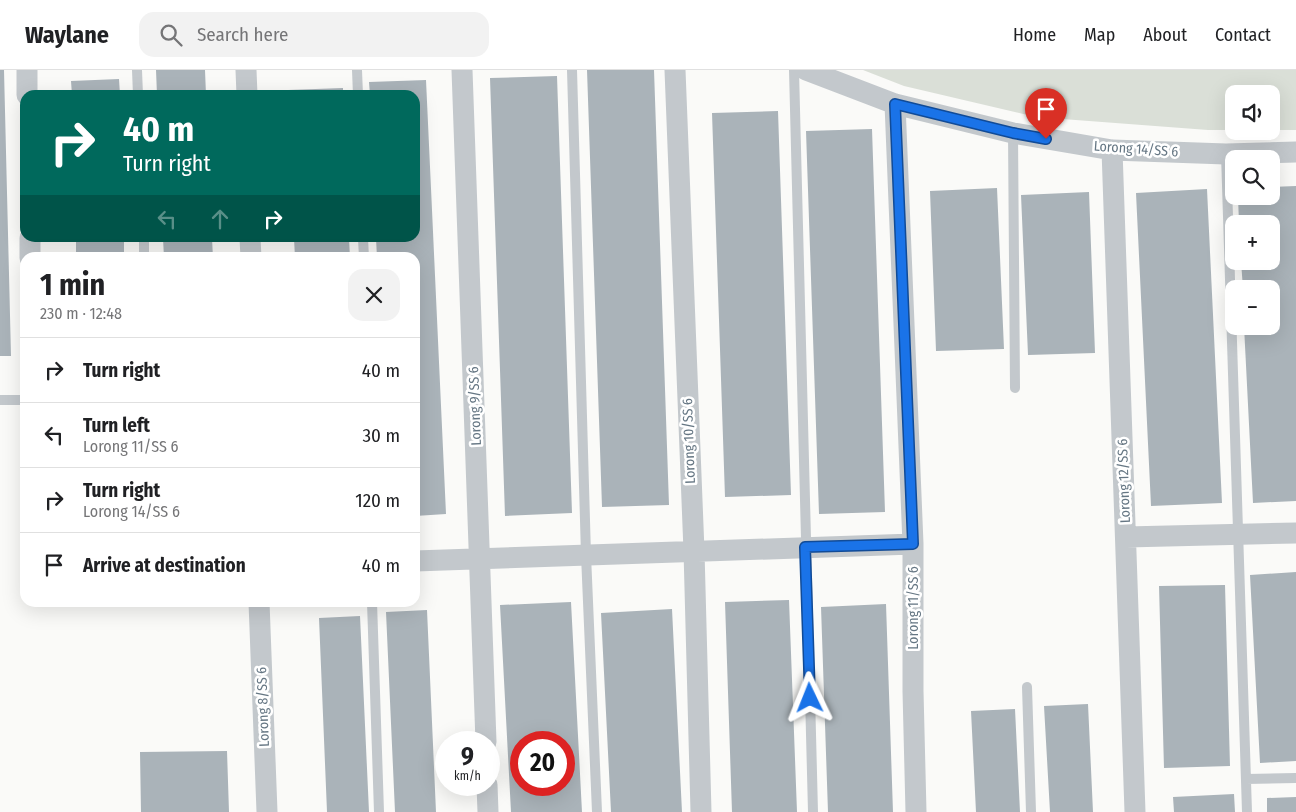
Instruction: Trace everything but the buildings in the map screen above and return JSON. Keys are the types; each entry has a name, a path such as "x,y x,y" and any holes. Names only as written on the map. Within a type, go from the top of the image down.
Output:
{"street":[{"path":"27,70 27,90"},
{"path":"246,70 247,90"},
{"name":"Lorong 9/SS 6","path":"462,70 486,731"},
{"name":"Lorong 10/SS 6","path":"675,70 694,551 701,812"},
{"name":"Lorong 14/SS 6","path":"806,70 895,104 1013,133 1112,150 1225,154"},
{"name":"Lorong 11/SS 6","path":"895,104 913,544 913,691 916,812"},
{"name":"Lorong 12/SS 6","path":"1112,150 1135,812"},
{"name":"Lorong 14/SS 6","path":"1280,152 1296,152"},
{"path":"1126,537 1296,533"},
{"path":"420,561 913,544"},
{"name":"Lorong 8/SS 6","path":"258,607 267,812"},
{"path":"487,796 488,812"}],"lane":[{"path":"27,70 38,70"},
{"path":"137,70 138,90"},
{"path":"357,70 358,90"},
{"path":"572,70 586,555 596,812"},
{"path":"794,70 813,812"},
{"path":"1013,133 1015,388"},
{"path":"1228,205 1247,812"},
{"path":"0,400 20,400"},
{"path":"372,607 379,812"},
{"path":"1027,687 1031,812"},
{"path":"1246,780 1296,778"}],"shaded area":[{"path":"863,70 1296,70 1296,130 1280,130 1280,85 1225,85 1225,130 1036,117 904,86"}],"route":[{"path":"810,698 805,547 913,544 895,104 1013,133 1046,139"}]}
